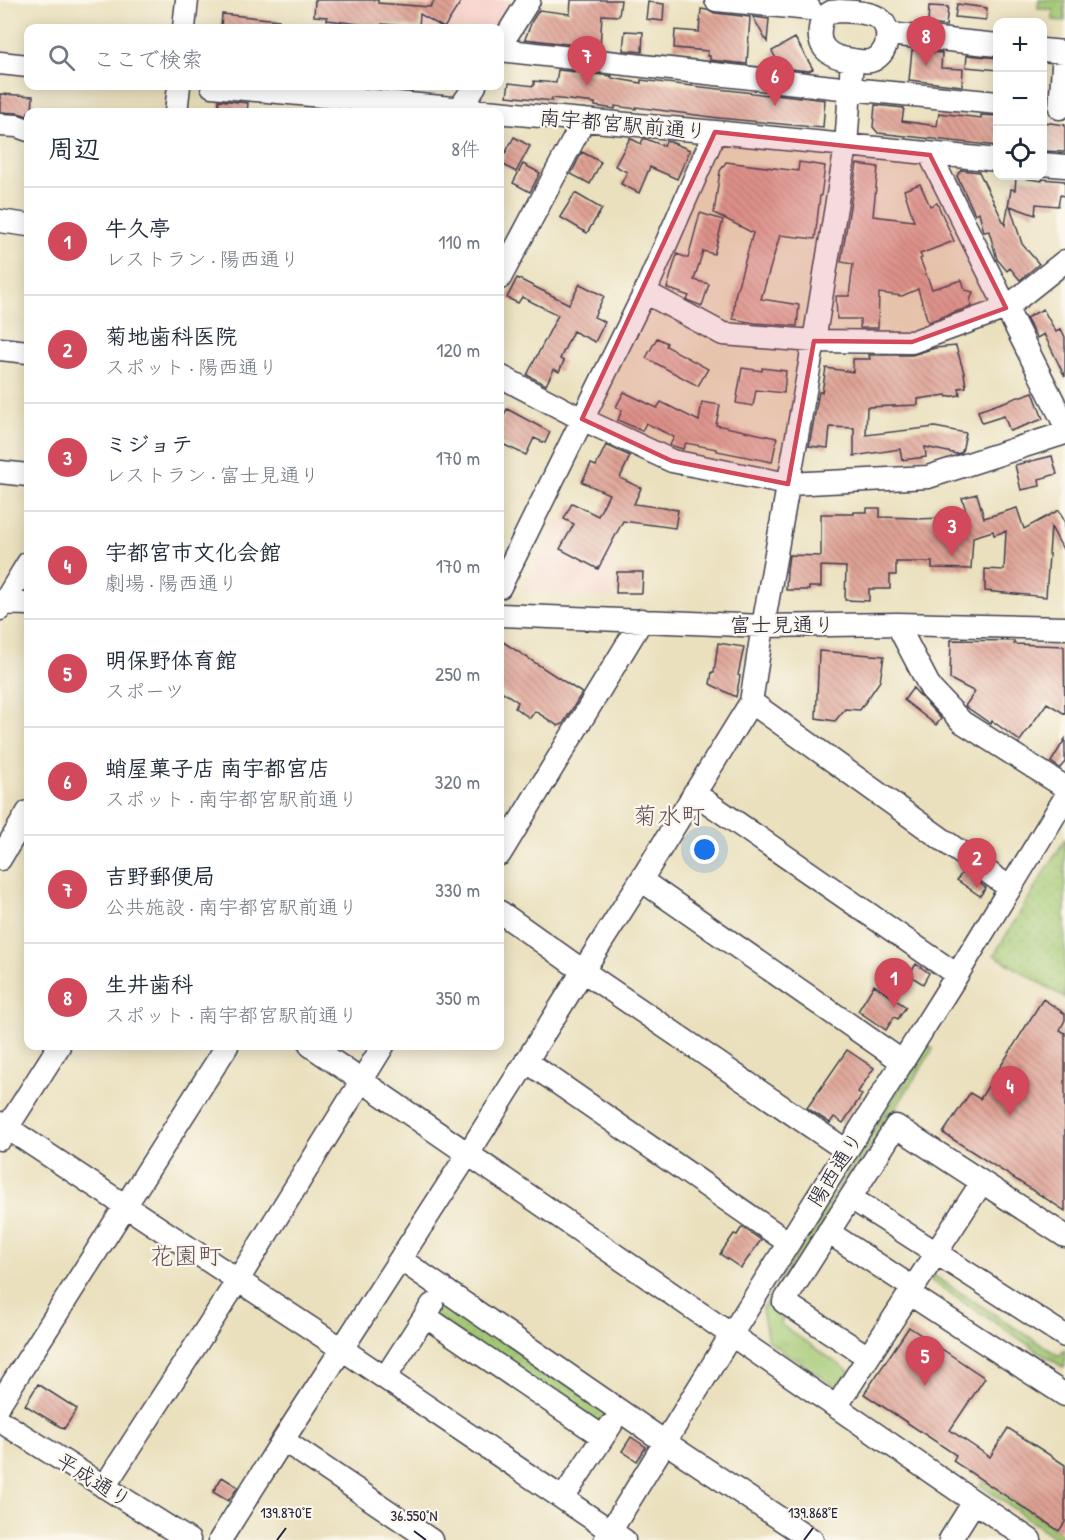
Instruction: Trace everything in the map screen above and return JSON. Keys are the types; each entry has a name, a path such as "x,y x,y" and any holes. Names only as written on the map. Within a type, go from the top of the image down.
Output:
{"street":[{"path":"184,24 187,0"},
{"path":"504,41 529,0"},
{"path":"717,0 873,14 882,20 885,26 888,34 887,45 876,59 867,62 839,59 831,55 822,45 815,9"},
{"path":"888,34 993,44"},
{"path":"504,48 850,89 993,103"},
{"path":"1047,50 1064,52 1056,108"},
{"path":"220,1540 642,880 751,702 846,146 852,60"},
{"path":"0,63 24,66"},
{"path":"176,108 179,90"},
{"name":"南宇都宮駅前通り","path":"253,90 438,108"},
{"path":"460,108 472,90"},
{"name":"南宇都宮駅前通り","path":"504,114 993,160"},
{"path":"504,270 584,120"},
{"path":"0,125 24,129"},
{"path":"504,579 645,292 715,132"},
{"path":"930,155 1065,425"},
{"path":"1047,164 1065,166"},
{"path":"0,221 24,224"},
{"path":"645,292 723,334 814,341 912,342 1006,308 1065,261"},
{"path":"0,349 24,352"},
{"path":"504,378 672,461 788,484 928,477 1065,433"},
{"path":"0,472 24,474"},
{"path":"1,605 24,569"},
{"path":"1,605 24,604"},
{"name":"富士見通り","path":"504,615 763,626 897,624 1065,628"},
{"path":"504,847 642,620"},
{"path":"897,624 931,689 962,722 1065,787"},
{"path":"751,702 1010,888"},
{"path":"694,793 957,975"},
{"name":"陽西通り","path":"613,1537 665,1442 1065,798"},
{"path":"10,846 24,820"},
{"path":"642,880 903,1062"},
{"path":"504,915 847,1151"},
{"path":"56,1050 2,1130 125,1205 342,1349 562,1498 613,1537"},
{"path":"0,1403 223,1050"},
{"path":"317,1050 1030,1540"},
{"path":"104,1487 238,1280 381,1050"},
{"path":"526,1061 789,1242"},
{"path":"868,1357 784,1302 896,1126 1065,1236"},
{"path":"836,1407 982,1182"},
{"path":"851,1198 1065,1336"},
{"path":"828,1232 1065,1395"},
{"path":"400,1259 665,1442 812,1540"},
{"path":"385,1378 442,1289"},
{"path":"425,1316 603,1437"},
{"path":"562,1498 620,1411"},
{"name":"平成通り","path":"0,1421 189,1540"},
{"path":"283,1440 431,1540"},
{"path":"950,1540 974,1502"}],"highlighted area":[{"path":"715,132 930,155 1006,308 912,342 814,341 788,484 672,461 582,419"}],"shaded area":[{"path":"425,0 511,0 496,24 423,24"},
{"path":"558,520 614,545 612,597 523,592"}],"green space":[{"path":"1039,0 1065,0 1065,21 1053,20 1053,10 1038,8"},
{"path":"1065,839 1065,998 994,955"},
{"path":"927,1045 933,1049 775,1299 786,1314 780,1324 850,1372 839,1389 768,1341 762,1310"},
{"path":"933,1275 1059,1356 1065,1349 1064,1368 930,1280"},
{"path":"443,1296 613,1414 602,1431 432,1315"},
{"path":"984,1480 1063,1535 1065,1533 1065,1540 1058,1540 980,1485"}],"building":[{"path":"315,0 378,0 378,3 430,7 435,0 462,0 447,24 437,24 420,14 419,24 358,24 314,16"},
{"path":"571,0 621,0 619,16 602,15 600,48 525,39 539,10 570,14"},
{"path":"648,2 664,4 663,21 646,19"},
{"path":"957,4 987,8 986,20 955,17"},
{"path":"929,6 948,7 946,26 928,24"},
{"path":"701,9 750,17 747,64 710,60 710,56 707,56 708,51 674,48 675,30 699,32"},
{"path":"222,14 279,20 278,24 221,24"},
{"path":"753,17 769,19 767,42"},
{"path":"625,31 643,32 642,52 623,50"},
{"path":"795,38 813,69 809,71 781,68 772,51"},
{"path":"912,50 942,53 941,68 963,69 962,86 909,80"},
{"path":"967,55 993,58 993,70 966,67"},
{"path":"558,70 612,76 611,78 641,83 641,80 825,100 823,128 636,107 636,109 615,106 615,109 595,106 595,103 552,98 552,101 507,96 509,83 534,86 534,81 556,83"},
{"path":"0,94 33,96 32,108 24,108 24,115 0,112"},
{"path":"219,100 248,103 247,108 218,108"},
{"path":"875,105 904,108 902,121 937,126 939,113 981,118 981,115 993,116 993,145 878,133 873,127"},
{"path":"1047,123 1065,125 1065,152 1047,151"},
{"path":"514,137 530,146 516,172 504,165 504,156"},
{"path":"630,138 641,144 643,139 664,146 666,141 671,142 690,150 677,179 650,167 639,193 621,184 627,172 615,166"},
{"path":"582,152 601,162 590,184 571,174"},
{"path":"726,162 798,171 799,162 825,166 815,239 780,235 761,299 799,305 797,326 733,319 735,296 753,233 714,213 720,171"},
{"path":"523,164 540,173 530,192 513,183"},
{"path":"857,164 878,167 873,216 914,221 904,190 920,184 930,206 937,203 954,241 920,254 922,258 920,259 932,289 962,280 965,290 973,292 970,301 972,306 928,322 918,289 902,296 879,293 878,328 860,328 860,319 837,319 836,296 849,296 853,264 841,262"},
{"path":"961,170 979,172 1005,225 1011,189 1015,190 1016,180 1065,181 1065,196 1060,195 1058,206 1036,204 1035,215 1010,206 1022,244 1039,264 1020,280 1010,268 1007,271 997,259 989,231 984,232 979,212 975,214 957,176"},
{"path":"575,193 602,209 587,233 560,217"},
{"path":"700,213 723,220 714,254 703,251 694,280 709,284 702,306 687,300 689,296 667,288 677,254 688,258"},
{"path":"517,278 569,304 580,284 604,296 594,317 605,322 595,342 573,331 560,359 564,361 559,372 554,369 546,385 527,375 558,315 522,297 518,303 507,298"},
{"path":"1043,309 1056,332 1061,329 1065,337 1065,377 1044,334 1037,338 1026,318"},
{"path":"657,338 667,343 666,346 708,369 698,386 646,358"},
{"path":"956,346 966,387 959,388 960,395 918,399 918,405 867,407 866,435 935,427 966,433 962,452 957,454 925,447 926,457 902,460 900,449 854,456 854,428 830,427 828,448 809,446 826,368 853,372 853,359 870,359 869,355 912,355 935,348"},
{"path":"742,368 786,371 784,393 756,390 753,406 736,403"},
{"path":"624,392 657,408 661,402 699,421 702,402 720,405 716,425 777,438 772,462 686,443 683,449 670,445 674,437 646,423 642,431 618,420 622,410 616,407"},
{"path":"1033,392 1043,419 1010,431 1004,416 982,423 978,411"},
{"path":"507,409 550,432 545,443 534,438 526,455 504,445 504,415"},
{"path":"606,445 630,456 620,478 641,488 634,504 678,510 675,528 623,521 598,569 560,549 574,524 564,519 572,503 598,516 609,494 582,482 591,464 596,466"},
{"path":"1052,456 1057,474 1039,479 1040,486 1021,490 1015,465"},
{"path":"977,494 984,518 1017,508 1024,529 1059,510 1065,523 1065,553 1051,527 1046,597 985,591 985,569 1004,570 1006,531 994,535 993,531 973,537 971,569 932,568 932,562 896,562 896,575 890,575 890,589 869,589 869,601 845,600 846,567 821,566 821,587 809,587 809,590 786,590 789,555 821,556 821,514 854,514 854,512 867,512 867,508 880,508 880,517 917,519 968,517 962,498"},
{"path":"617,572 643,572 642,593 616,593"},
{"path":"951,640 1014,641 1014,644 1064,646 1065,714 1047,703 1020,741 992,721 991,724 965,706 975,692 950,679"},
{"path":"504,643 582,693 563,724 558,726 535,711 530,718 515,708 518,702 504,693"},
{"path":"718,643 744,647 736,697 710,684"},
{"path":"819,651 884,656 880,681 860,710 845,709 835,721 816,718"},
{"path":"913,688 941,719 936,725 904,700"},
{"path":"1065,739 1065,762 1060,768 1051,762"},
{"path":"963,871 986,888 980,896 957,880"},
{"path":"916,964 929,973 923,984 909,975"},
{"path":"874,985 906,1007 898,1019 894,1017 886,1030 858,1011"},
{"path":"1043,999 1065,1014 1060,1030 1065,1033 1065,1211 943,1133 970,1093 980,1099"},
{"path":"847,1050 874,1068 858,1092 862,1095 843,1123 834,1117 830,1123 807,1108"},
{"path":"742,1227 761,1240 741,1268 720,1254"},
{"path":"909,1327 985,1378 950,1430 990,1457 1008,1428 1065,1465 1065,1522 1059,1531 953,1461 956,1455 864,1394"},
{"path":"38,1384 77,1409 64,1429 25,1405"},
{"path":"631,1437 646,1447 637,1461 622,1451"},
{"path":"222,1477 238,1487 228,1501 213,1492"}],"place":[{"name":"生井歯科","path":"926,66"},
{"name":"吉野郵便局","path":"587,86"},
{"name":"蛸屋菓子店 南宇都宮店","path":"775,106"},
{"name":"ミジョテ","path":"952,556"},
{"name":"菊地歯科医院","path":"977,888"},
{"name":"牛久亭","path":"894,1008"},
{"name":"宇都宮市文化会館","path":"1010,1116"},
{"name":"明保野体育館","path":"925,1386"}],"district":[{"name":"菊水町","path":"669,815"},
{"name":"花園町","path":"186,1255"}]}
